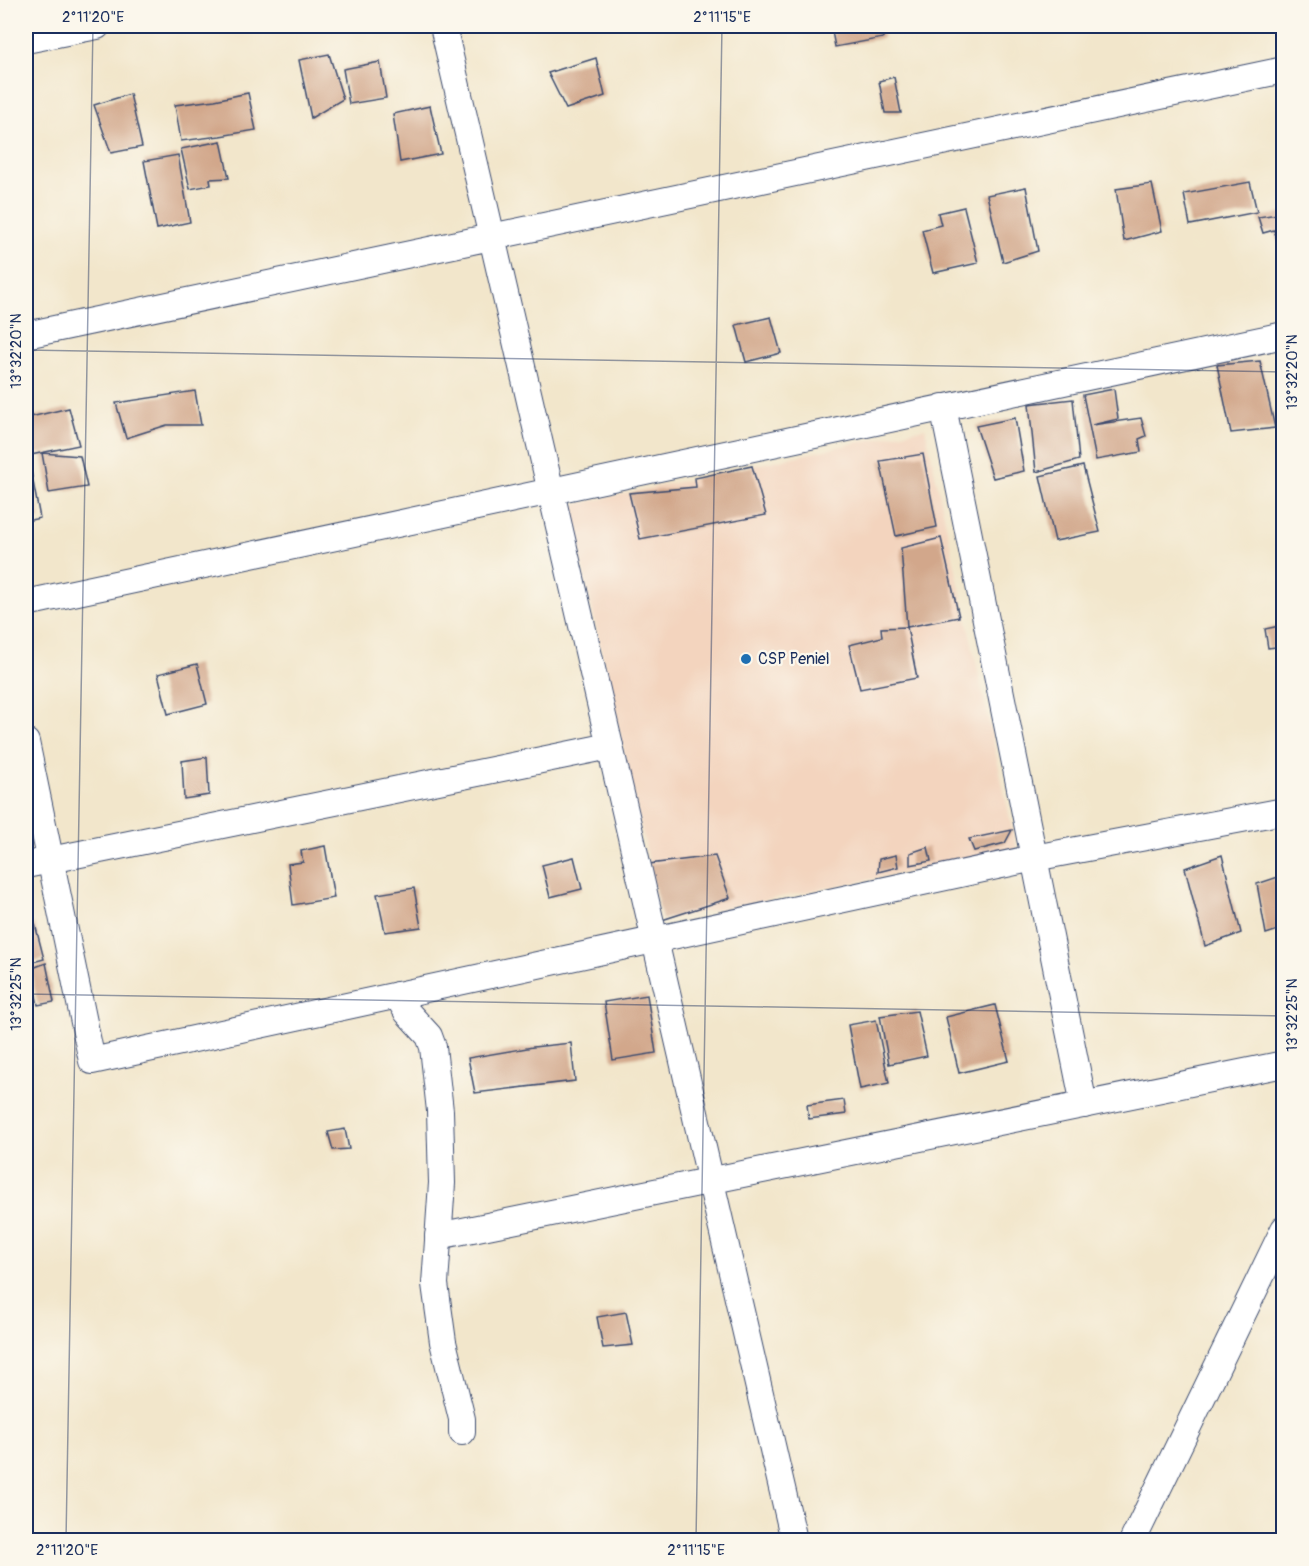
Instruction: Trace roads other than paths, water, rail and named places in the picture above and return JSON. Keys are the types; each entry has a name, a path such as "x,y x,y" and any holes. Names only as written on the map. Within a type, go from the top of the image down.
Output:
{"street":[{"path":"26,40 97,26"},
{"path":"443,26 794,1540"},
{"path":"26,335 1284,70"},
{"path":"26,603 1284,335"},
{"path":"943,407 1084,1105"},
{"path":"26,742 38,862 92,1061 1034,858 1284,811"},
{"path":"38,862 610,746"},
{"path":"397,995 407,1012 429,1036 433,1047 442,1135 442,1183 434,1275 443,1342 462,1419 462,1432"},
{"path":"438,1236 1284,1064"},
{"path":"1133,1540 1284,1229"}],"place":[{"name":"CSP Peniel","path":"746,659"}]}
